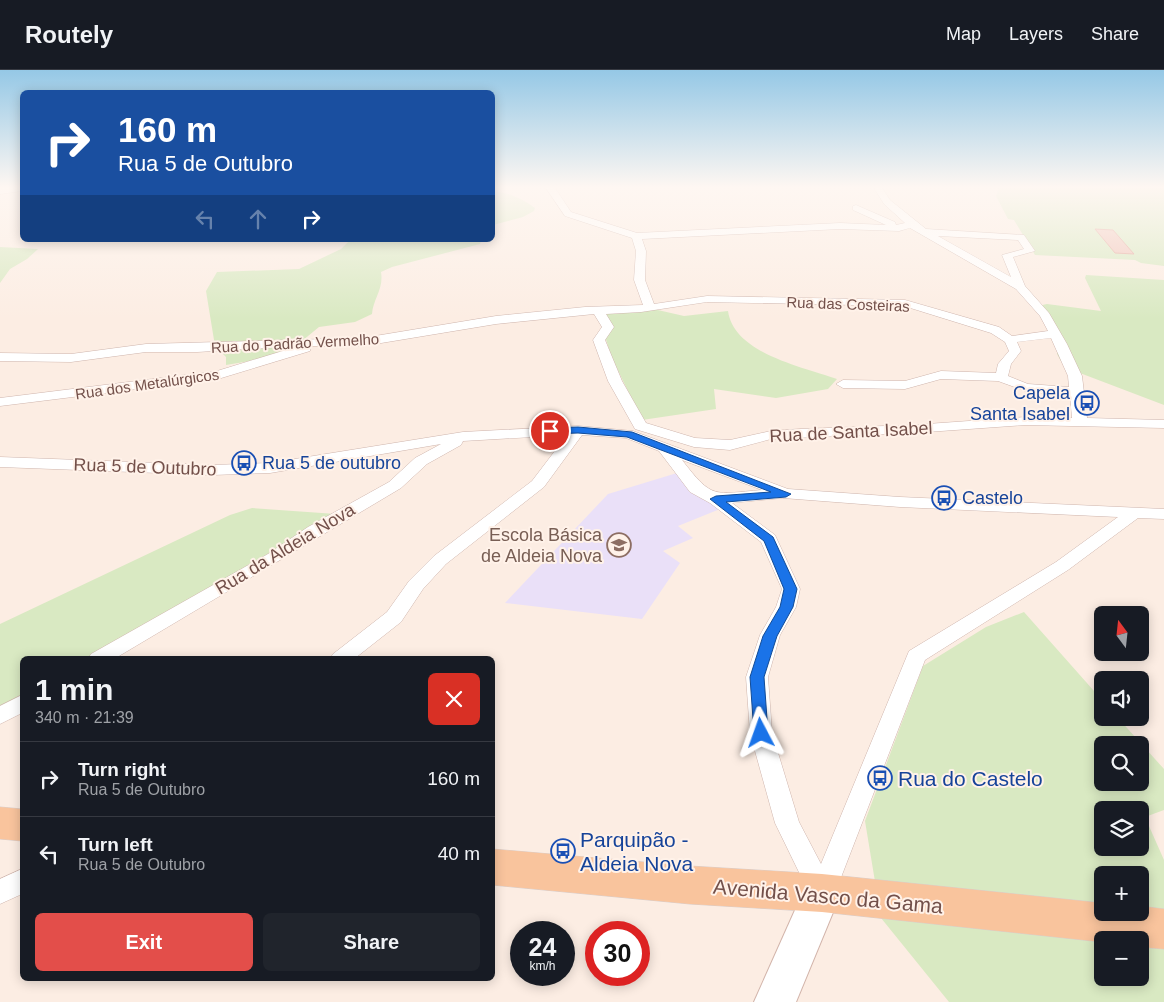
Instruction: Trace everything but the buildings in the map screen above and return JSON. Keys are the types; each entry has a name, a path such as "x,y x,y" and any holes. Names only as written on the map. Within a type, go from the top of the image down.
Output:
{"main road":[{"path":"0,823 20,825"},
{"name":"Avenida Vasco da Gama","path":"495,867 690,885 822,893 1164,929"}],"street":[{"path":"622,231 636,236 730,231"},
{"path":"899,231 914,234 951,248"},
{"path":"924,232 1021,237 1030,251 1007,255 1020,287"},
{"path":"924,232 1020,287 1046,315 1074,376 1080,423"},
{"path":"636,236 640,243 641,256 639,277 649,307"},
{"name":"Rua das Costeiras","path":"649,307 707,299 891,302 927,308 972,321 995,330 1010,340"},
{"name":"Rua do Padrão Vermelho","path":"0,357 71,358 146,348 197,348 303,342 363,342 496,320 649,307"},
{"path":"598,311 608,327 599,340 634,430"},
{"path":"1002,377 1005,364 1015,351 1010,340 1025,336 1056,334"},
{"name":"Rua dos Metalúrgicos","path":"0,402 218,375 320,343"},
{"path":"843,384 905,385 941,375 1002,377 1027,388 1077,392"},
{"name":"Rua de Santa Isabel","path":"634,430 694,442 730,445 771,435 913,429 1025,421 1164,424"},
{"path":"344,656 394,617 416,585 440,560 538,484 578,430"},
{"name":"Rua 5 de Outubro","path":"0,462 212,470 270,468 470,436 578,430 634,430 664,448 786,494"},
{"name":"Rua da Aldeia Nova","path":"103,656 274,558 314,532 395,485 421,461 470,436"},
{"path":"664,448 696,489 716,499 769,539 791,589 786,607 770,636 757,677 761,733 787,823 822,893"},
{"name":"Rua 5 de Outubro","path":"716,499 786,494 900,502 1164,514"},
{"path":"775,1002 822,893 916,656 1062,566 1134,513"},
{"path":"0,716 20,704"},
{"path":"0,892 20,882"}],"shaded area":[{"name":"Escola Básica de Aldeia Nova","path":"677,473 720,509 678,526 693,538 663,551 680,563 642,619 505,603 608,494"}],"green space":[{"path":"1021,231 1164,231 1164,266 1141,263 1135,260 1035,255"},
{"path":"348,242 480,242 480,244 392,267 381,272 380,289 372,314 355,322 319,327 291,350 256,360 226,365 226,357 215,346 206,291 217,272 299,269 341,249"},
{"path":"0,247 38,249 27,259 10,269 0,283"},
{"path":"1086,275 1164,280 1164,405 1072,370 1061,361 1057,354 1059,347 1038,306 1047,304 1101,311 1085,278"},
{"path":"649,308 684,316 728,311 733,326 743,338 756,348 790,364 837,379 828,389 776,398 714,389 716,409 642,420 611,356 598,313"},
{"path":"252,508 336,514 93,656 20,656 20,698 0,709 0,624 230,515"},
{"path":"1024,612 1094,691 1094,726 1125,726 1134,736 1094,736 1094,791 1149,791 1149,752 1164,769 1164,810 1149,816 1149,801 1094,801 1094,856 1149,856 1149,826 1164,860 1164,1002 949,1002 881,918 865,821 923,666 986,627"}],"place":[{"name":"Capela Santa Isabel","path":"1087,403"},
{"name":"Rua 5 de outubro","path":"244,463"},
{"name":"Castelo","path":"944,498"},
{"name":"Escola Básica de Aldeia Nova","path":"619,545"},
{"name":"Rua do Castelo","path":"880,778"},
{"name":"Parquipão - Aldeia Nova","path":"563,851"}],"route":[{"path":"550,431 578,430 628,434 786,494 716,499 769,539 791,589 786,607 770,636 757,677 761,733"}]}
